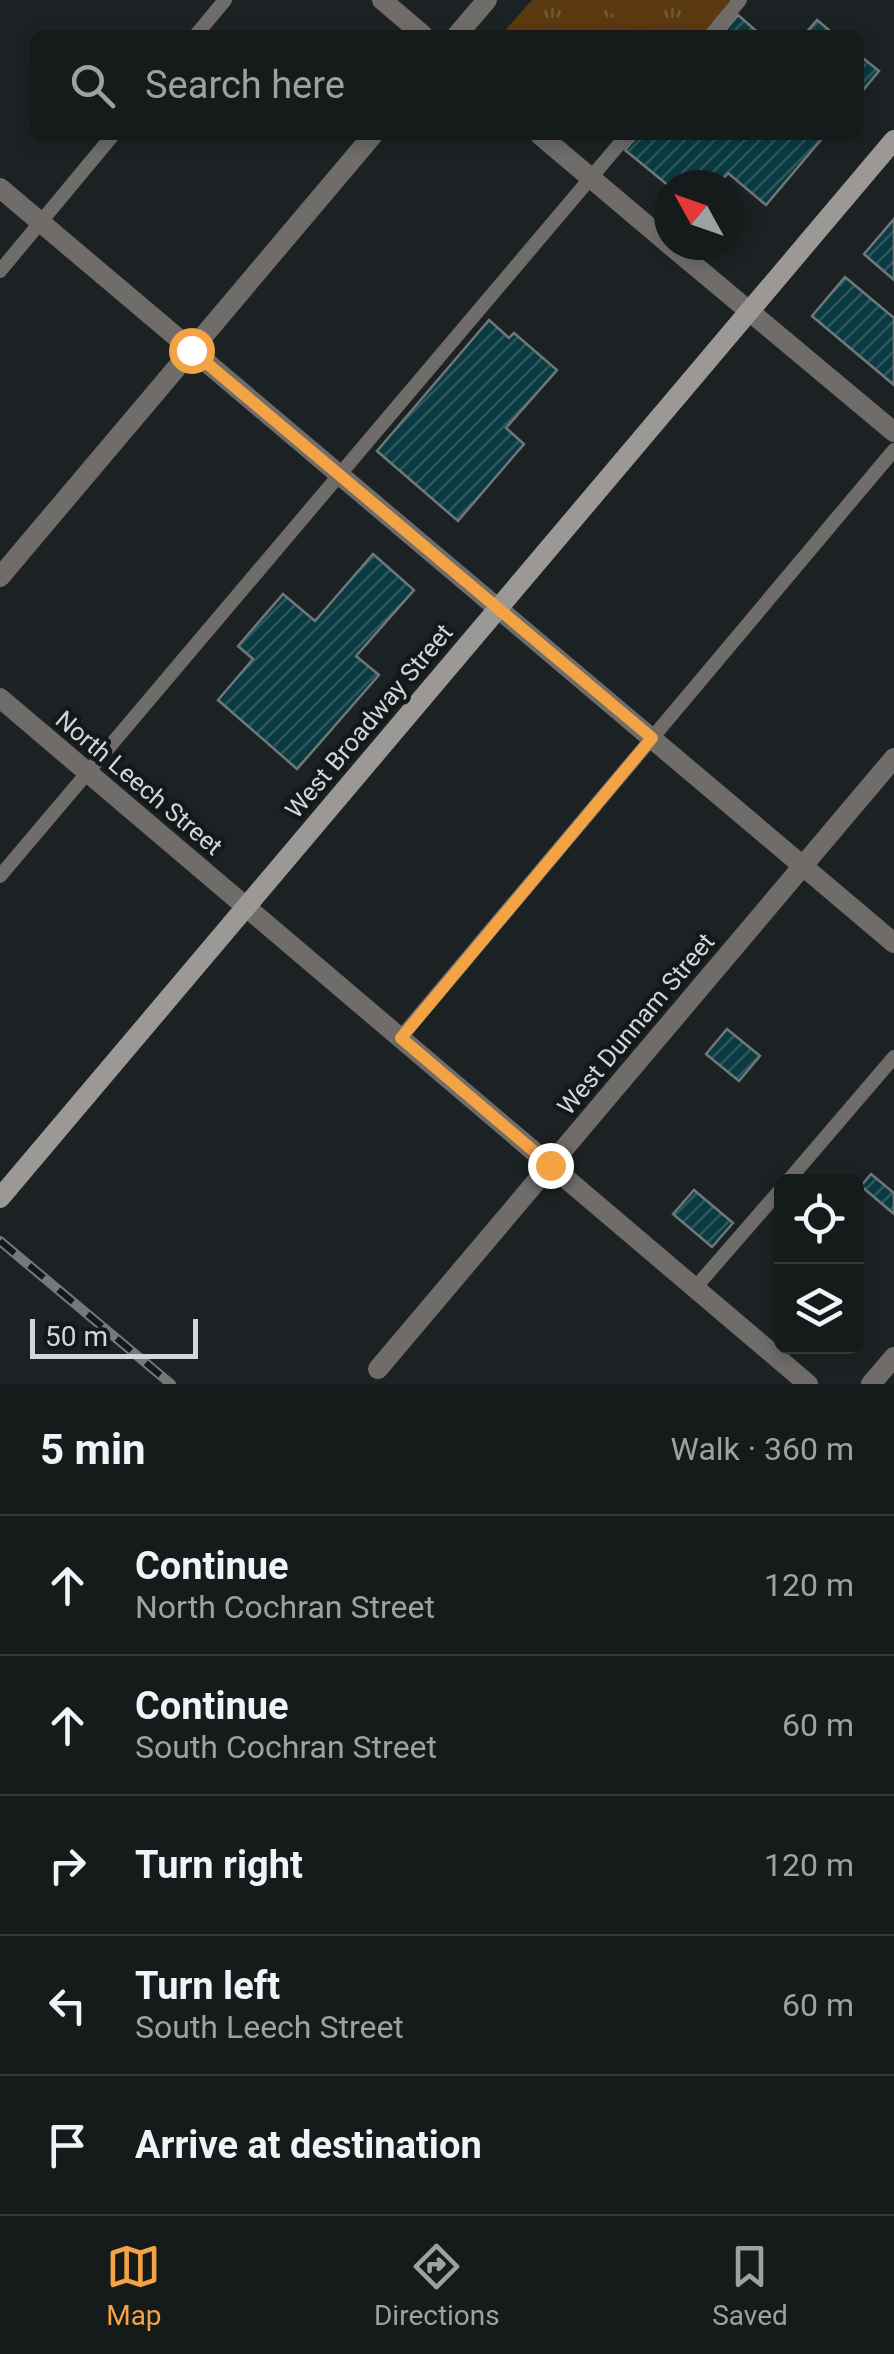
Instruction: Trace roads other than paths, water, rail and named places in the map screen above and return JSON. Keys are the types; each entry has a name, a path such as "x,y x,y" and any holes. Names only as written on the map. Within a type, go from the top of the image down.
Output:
{"main road":[{"name":"West Broadway Street","path":"0,1198 894,140"}],"street":[{"path":"382,0 417,30"},
{"path":"461,30 487,0"},
{"path":"0,577 369,140"},
{"path":"546,140 654,232"},
{"path":"0,188 894,943"},
{"path":"688,260 894,432"},
{"name":"North Leech Street","path":"0,698 808,1384"},
{"name":"West Dunnam Street","path":"378,1369 894,758"},
{"path":"871,1384 894,1357"}],"lane":[{"path":"200,30 224,0"},
{"path":"715,30 740,0"},
{"path":"0,271 110,140"},
{"path":"0,876 624,140"},
{"path":"401,1038 894,450"},
{"path":"794,1174 894,1057"},
{"path":"696,1288 774,1197"}],"railway":[{"path":"0,1241 171,1384"}]}
